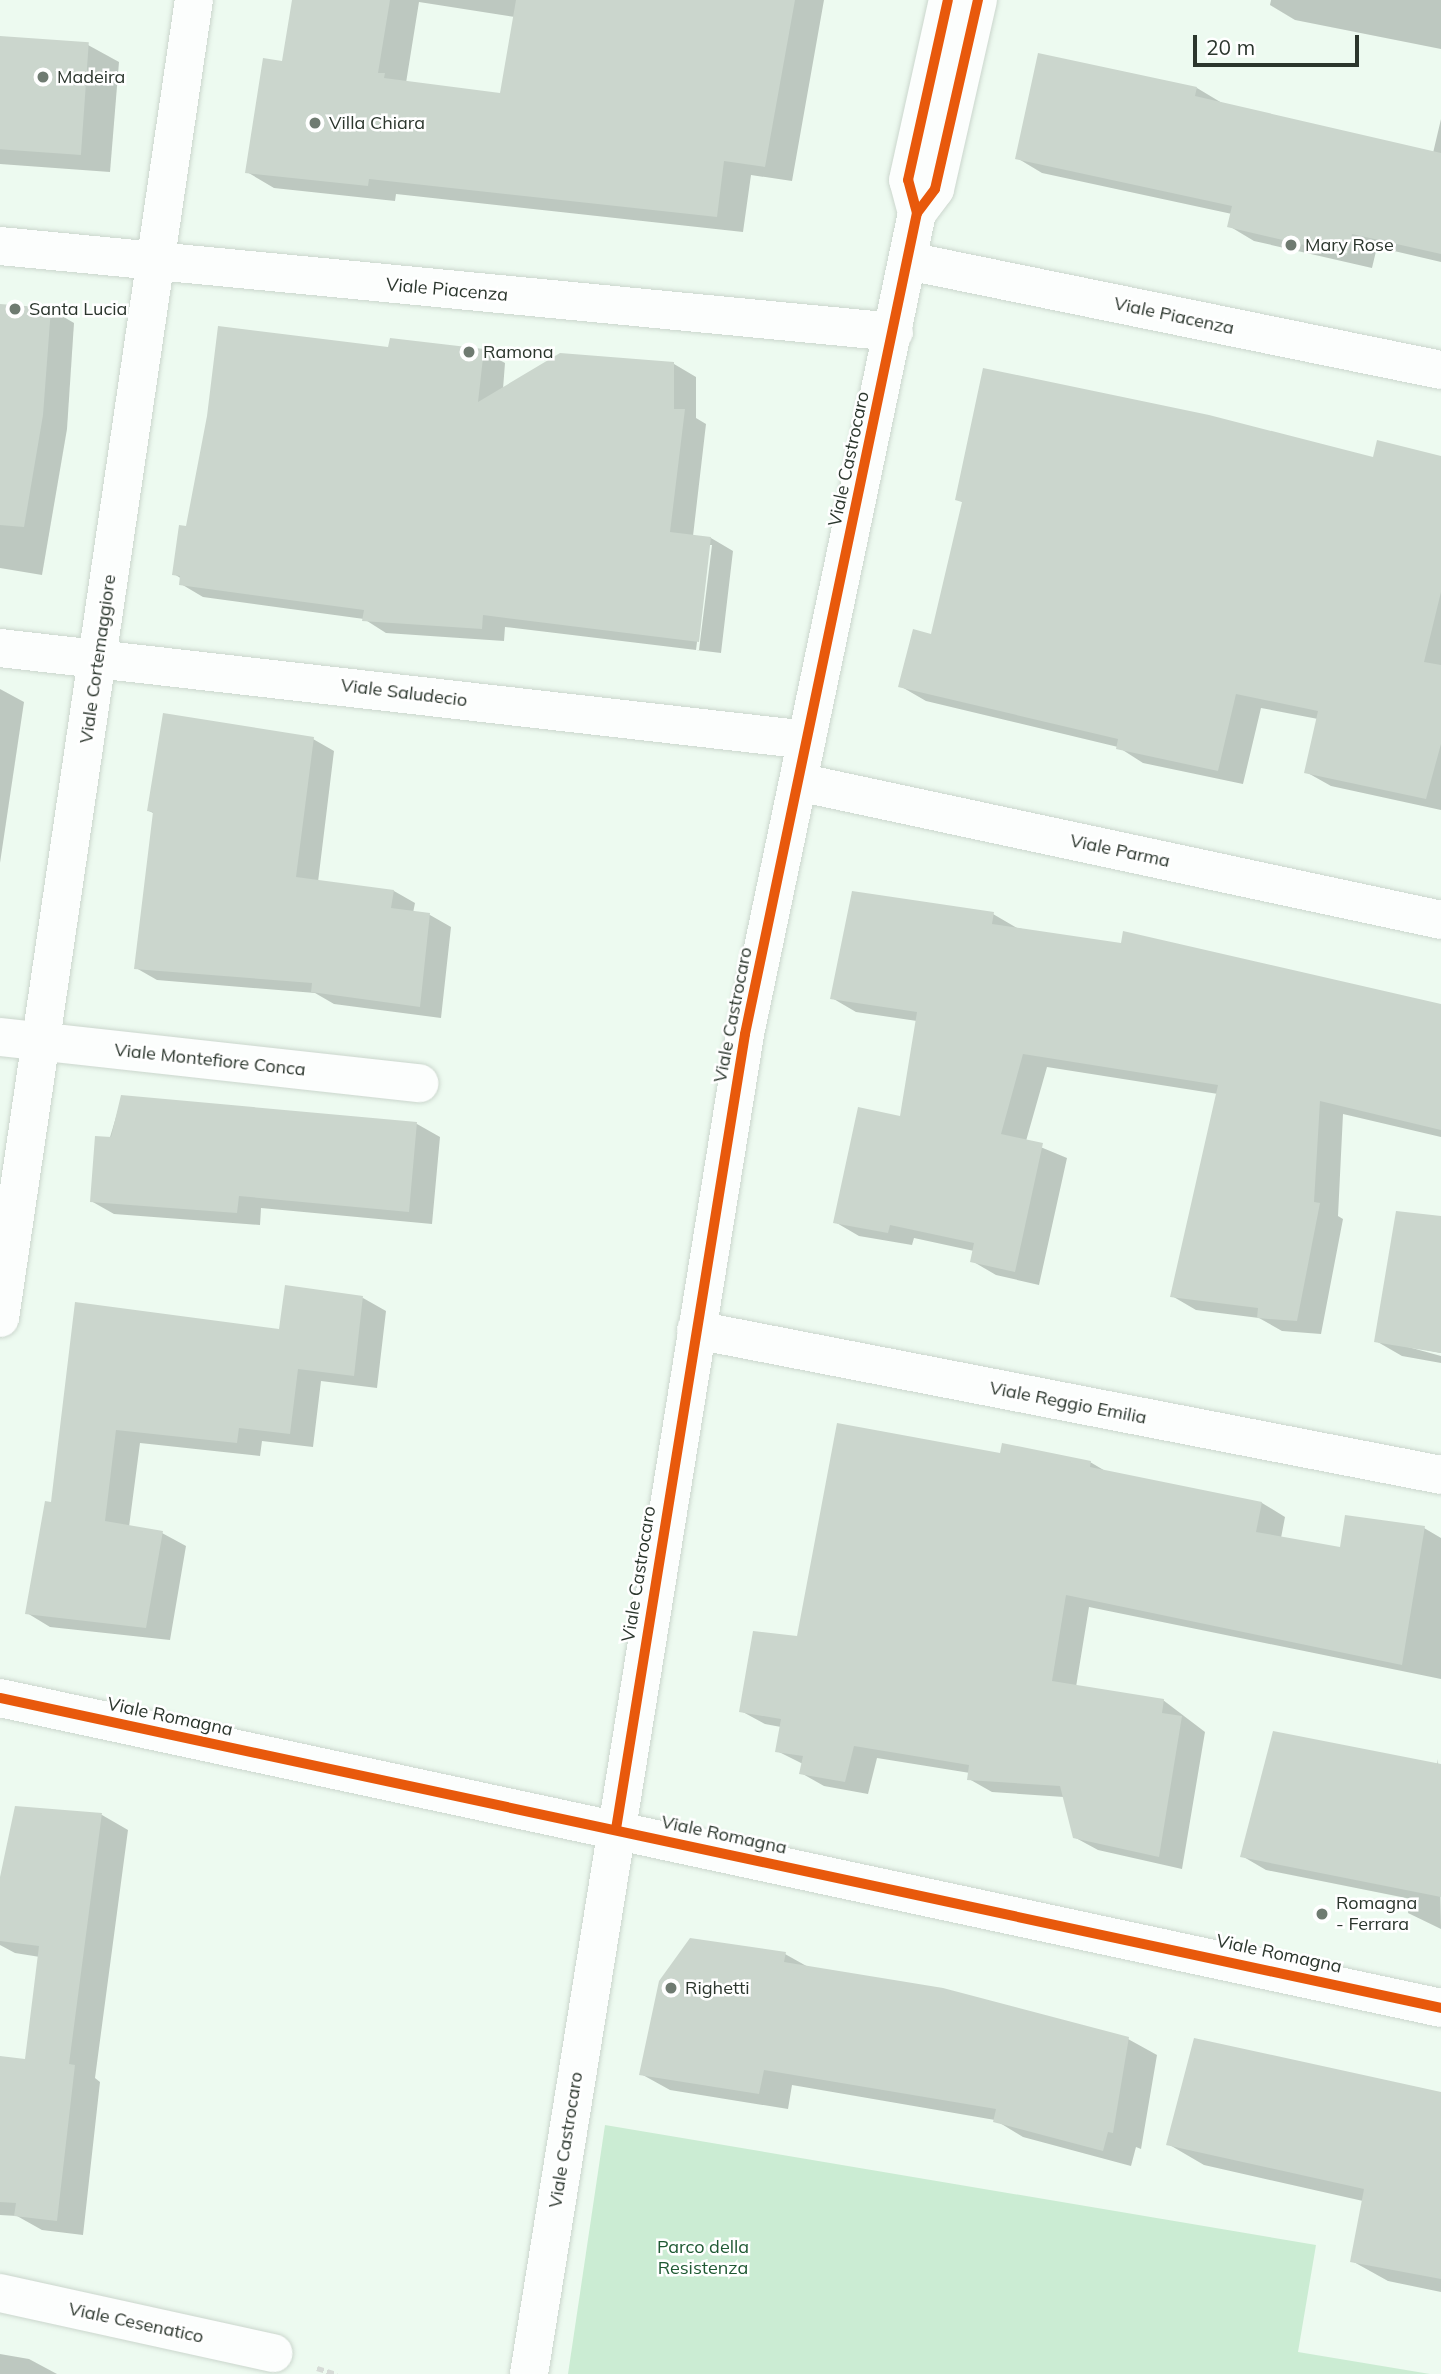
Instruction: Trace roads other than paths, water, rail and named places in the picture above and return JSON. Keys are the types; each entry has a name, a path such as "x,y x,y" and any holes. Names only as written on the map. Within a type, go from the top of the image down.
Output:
{"street":[{"name":"Viale Cortemaggiore","path":"0,1318 4,1261 41,1041 194,0"},
{"name":"Viale Castrocaro","path":"529,2374 746,1034 908,261 917,213 908,180 948,0"},
{"name":"Viale Castrocaro","path":"917,213 935,189 978,0"},
{"name":"Viale Piacenza","path":"0,246 894,332"},
{"name":"Viale Piacenza","path":"908,261 1441,370"},
{"name":"Viale Saludecio","path":"0,648 807,740"},
{"name":"Viale Parma","path":"798,782 1441,920"},
{"name":"Viale Montefiore Conca","path":"0,1037 419,1083"},
{"name":"Viale Reggio Emilia","path":"696,1330 1441,1475"},
{"name":"Viale Romagna","path":"0,1698 1441,2007"},
{"name":"Viale Cesenatico","path":"0,2293 273,2353"}],"place":[{"name":"Madeira","path":"43,77"},
{"name":"Villa Chiara","path":"315,123"},
{"name":"Mary Rose","path":"1291,245"},
{"name":"Santa Lucia","path":"15,309"},
{"name":"Ramona","path":"469,352"},
{"name":"Romagna - Ferrara","path":"1322,1914"},
{"name":"Righetti","path":"671,1988"}],"park label":[{"name":"Parco della Resistenza","path":"703,2258"}]}
